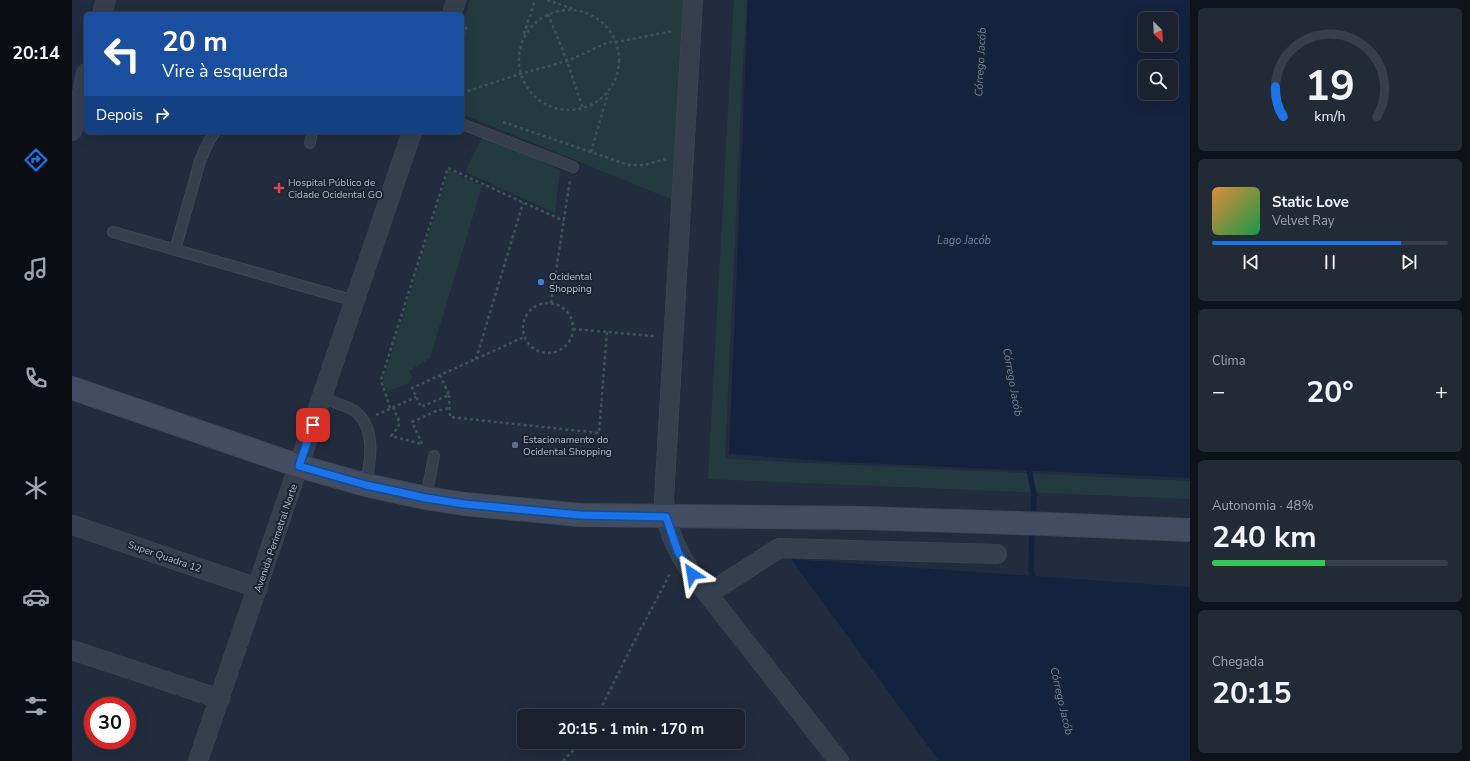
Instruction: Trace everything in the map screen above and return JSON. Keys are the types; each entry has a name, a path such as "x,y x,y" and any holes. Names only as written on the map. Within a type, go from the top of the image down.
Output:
{"street":[{"path":"103,12 106,0"},
{"path":"453,12 456,0"},
{"path":"693,0 664,499 666,517 678,552 692,574 839,761"},
{"path":"74,121 80,82"},
{"name":"Avenida Perimetral Norte","path":"198,761 411,134"},
{"path":"72,388 299,466 366,485 426,498 464,504 545,513 580,515 863,518 1190,530"},
{"name":"Super Quadra 12","path":"72,525 258,588"},
{"path":"708,594 778,548 997,554"},
{"path":"72,650 220,699"}],"lane":[{"path":"464,125 573,168"},
{"path":"175,250 200,161 205,148 214,134"},
{"path":"310,144 312,134"},
{"path":"113,232 355,301"},
{"path":"322,398 356,411 364,421 370,441 371,459 366,485"},
{"path":"426,498 434,456"}],"path":[{"path":"535,0 520,47 518,60 520,74 525,85 533,96 544,104 556,109 569,110 583,109 608,93"},
{"path":"547,0 587,12 597,17 612,33 617,42 620,55 619,69 615,82 608,93 591,152"},
{"path":"520,47 526,33 536,22 548,14 562,10 577,10"},
{"path":"548,14 567,61 583,109"},
{"path":"464,92 520,74 567,61 609,42 617,42 691,27"},
{"path":"498,121 629,165 636,166 684,154"},
{"path":"450,408 436,411 412,422 422,444 391,436 399,426 400,422 393,407 390,408 381,380 448,168 523,203 564,220"},
{"path":"550,303 570,182"},
{"path":"476,359 523,203"},
{"path":"550,303 562,308 568,313 572,320 573,329 572,336 568,344 554,353 546,354 538,352 531,347 524,336 523,324 528,313 538,306 550,303"},
{"path":"573,329 656,336"},
{"path":"440,375 449,395 450,417 599,433 607,332"},
{"path":"449,395 421,407 412,388 524,336"},
{"path":"393,407 416,397"},
{"path":"600,709 636,638 668,579 678,552"},
{"path":"563,761 574,749"}],"green space":[{"path":"470,0 690,0 678,202 464,115 464,20"},
{"path":"734,0 747,0 725,459 1190,481 1190,499 708,479"},
{"path":"483,135 560,170 555,213 465,172"},
{"path":"449,170 482,186 430,358 409,371 412,377 408,383 387,392 383,380"}],"water":[{"name":"Lago Jacób","path":"748,0 1190,0 1190,478 840,462 729,454"},
{"path":"791,559 1190,587 1190,761 939,761"}],"waterway":[{"name":"Córrego Jacób","path":"1028,463 1034,495 1033,520"},
{"name":"Córrego Jacób","path":"1032,529 1031,570 1034,582"}],"place":[{"name":"Hospital Público de Cidade Ocidental GO","path":"279,188"},
{"name":"Ocidental Shopping","path":"541,282"},
{"name":"Estacionamento do Ocidental Shopping","path":"515,445"}],"route":[{"path":"313,425 299,466 366,485 426,498 504,509 580,515 666,517 678,552 692,574"}]}
